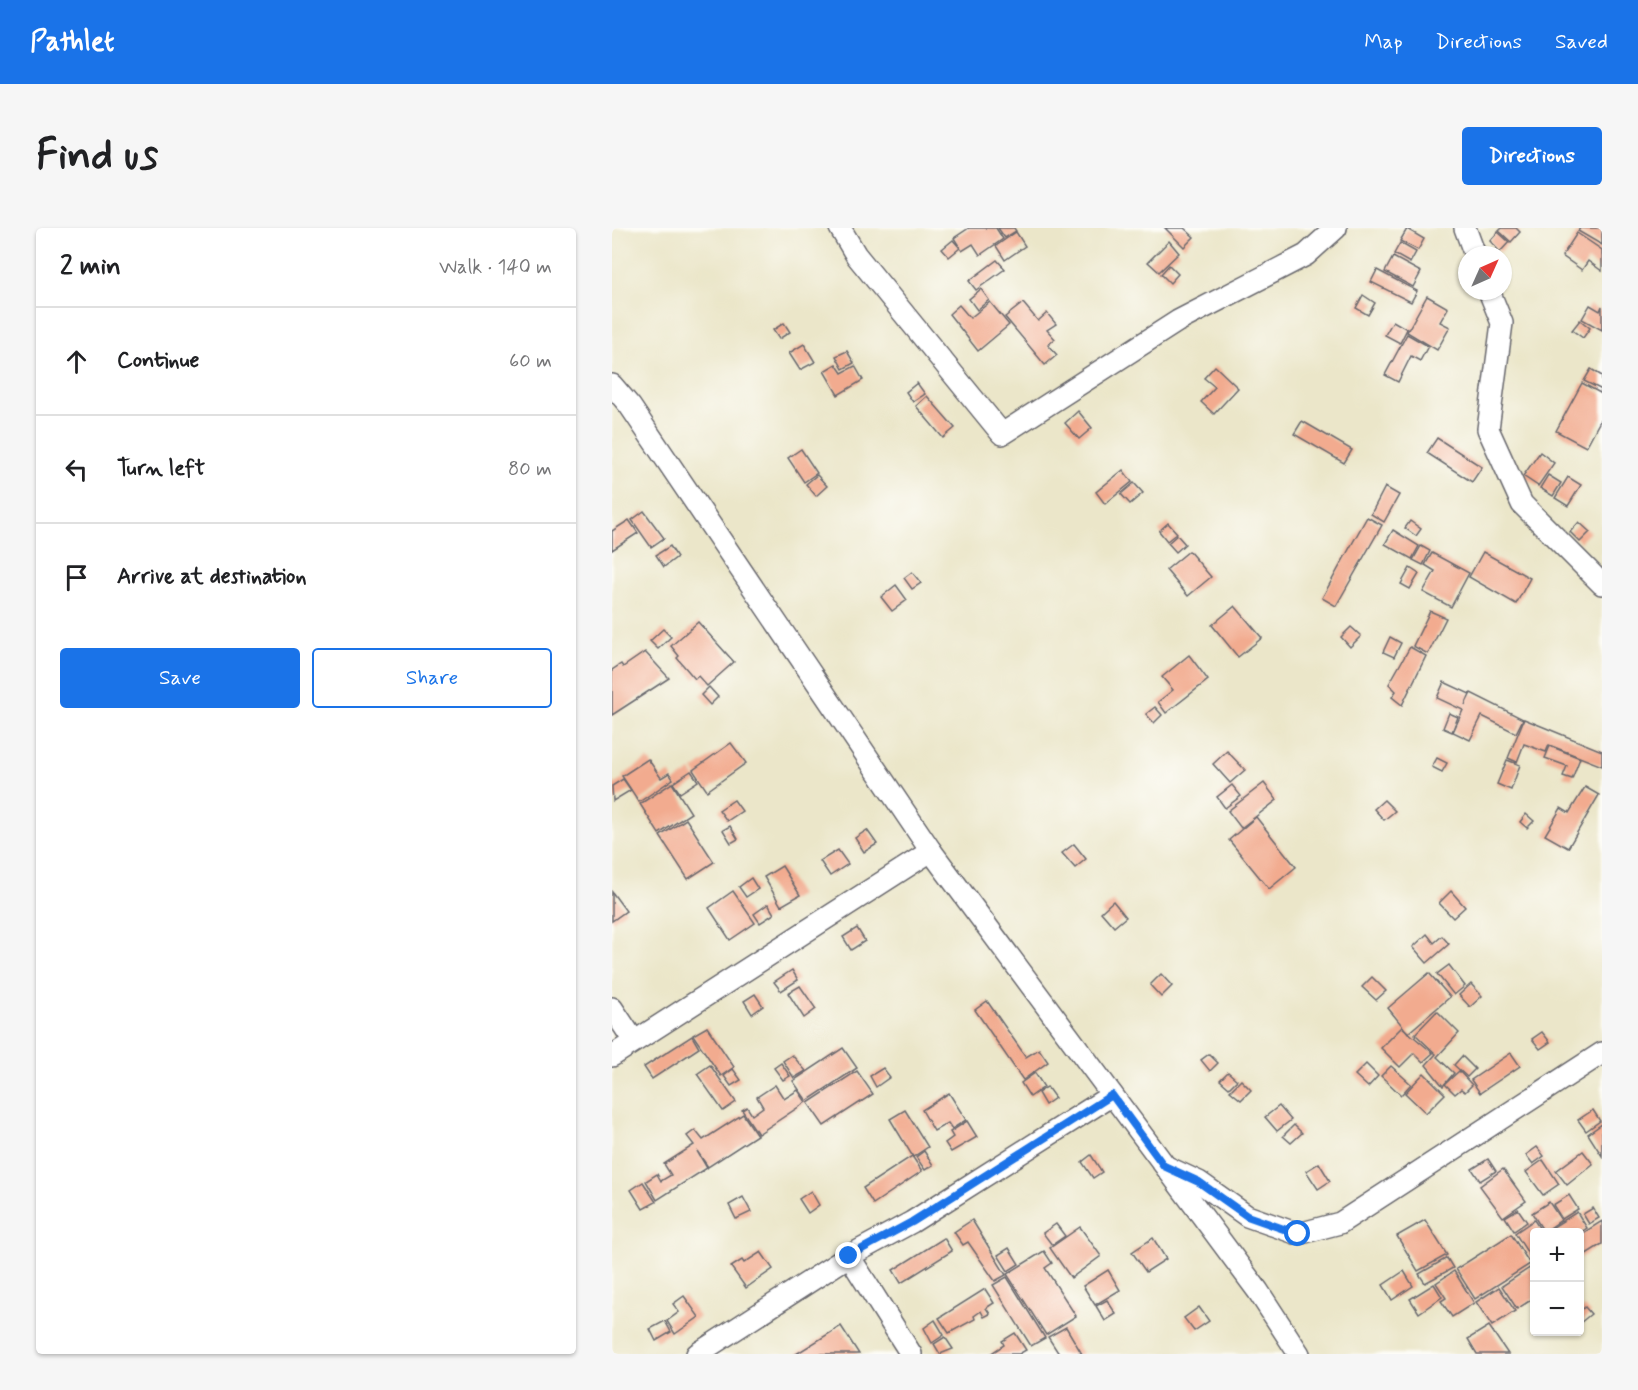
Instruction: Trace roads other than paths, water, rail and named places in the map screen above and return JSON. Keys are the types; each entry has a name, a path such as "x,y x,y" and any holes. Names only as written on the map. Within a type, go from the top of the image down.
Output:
{"street":[{"path":"840,228 855,255 1002,434 1178,321 1306,255 1336,228"},
{"path":"1465,228 1472,246"},
{"path":"1493,300 1502,323 1488,429 1522,504 1602,584"},
{"path":"612,385 621,411 931,851 1258,1291 1299,1354"},
{"path":"612,1056 931,851"},
{"path":"612,1008 634,1041"},
{"path":"1164,1166 1199,1182 1247,1216 1298,1234 1330,1226 1340,1223 1601,1055"},
{"path":"697,1354 849,1256 912,1222 1112,1095"},
{"path":"849,1256 911,1354"}]}
